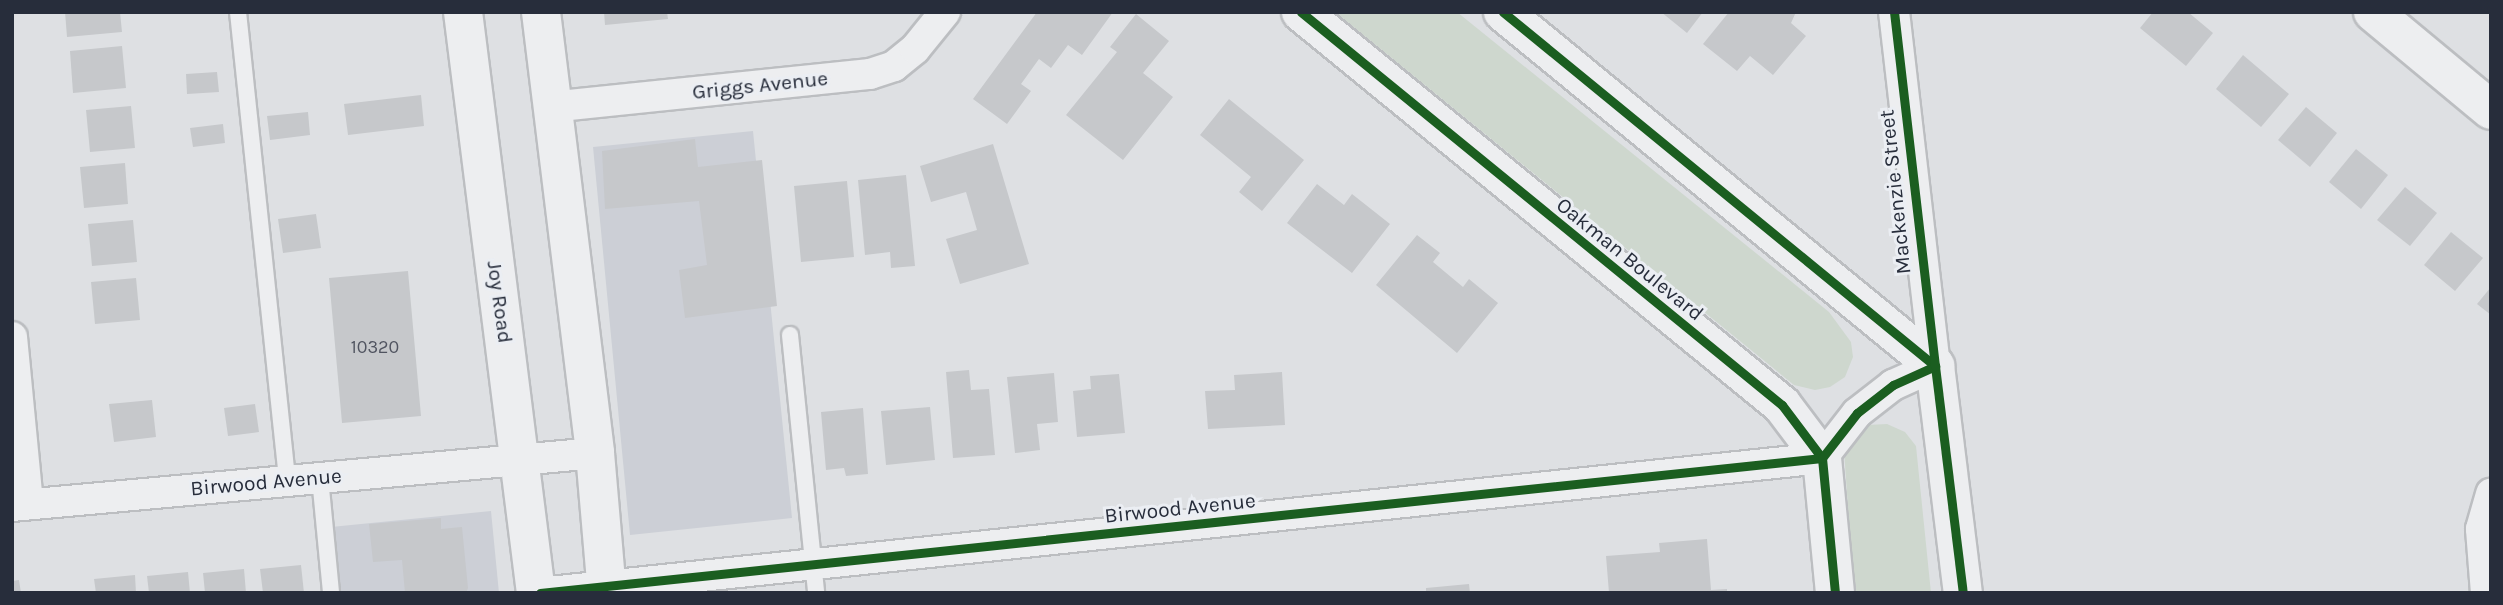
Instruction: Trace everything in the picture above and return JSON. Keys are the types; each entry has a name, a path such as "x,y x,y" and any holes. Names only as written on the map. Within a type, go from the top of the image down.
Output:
{"street":[{"name":"Joy Road","path":"463,12 538,593"},
{"path":"541,12 550,107 595,453 607,590"},
{"name":"Griggs Avenue","path":"550,107 870,74 894,66 945,12"},
{"name":"Oakman Boulevard","path":"1301,12 1782,405 1822,458"},
{"path":"1503,12 1935,366 1963,593"},
{"name":"Mackenzie Street","path":"1894,12 1935,366"},
{"path":"2372,12 2491,110"},
{"path":"12,337 20,505"},
{"path":"1835,593 1822,458 1857,413 1893,385 1935,366"},
{"name":"Birwood Avenue","path":"20,505 595,453"},
{"name":"Birwood Avenue","path":"538,593 815,579 1822,458"},
{"path":"2486,593 2481,529 2491,493"}],"lane":[{"path":"238,12 287,480"},
{"path":"790,335 815,579"},
{"path":"320,478 331,593"}],"shaded area":[{"path":"1335,12 1457,12 1829,312 1851,342 1853,357 1845,377 1830,387 1815,390 1794,385"},
{"path":"753,131 792,518 630,535 593,147"},
{"path":"1887,424 1905,432 1916,446 1931,593 1854,593 1844,450 1853,433 1868,425"},
{"path":"491,511 499,593 338,593 331,527"}],"building":[{"path":"65,12 120,12 122,32 67,37"},
{"path":"604,12 667,12 668,19 605,25"},
{"path":"1037,12 1113,12 1082,55 1068,45 1051,68 1039,59 1021,84 1031,91 1007,124 973,99"},
{"path":"1661,12 1703,12 1687,33"},
{"path":"1729,12 1796,12 1791,23 1806,36 1773,75 1750,56 1737,71 1703,44"},
{"path":"2153,12 2188,12 2213,33 2186,66 2140,28"},
{"path":"1136,14 1169,41 1143,73 1173,97 1123,160 1066,115 1117,52 1110,47"},
{"path":"122,46 126,88 73,93 70,51"},
{"path":"2243,55 2289,94 2261,127 2216,89"},
{"path":"217,72 219,92 187,94 186,74"},
{"path":"421,95 424,126 348,135 344,104"},
{"path":"1229,99 1304,160 1262,211 1239,192 1251,177 1200,135"},
{"path":"131,106 135,148 90,152 86,110"},
{"path":"2306,107 2337,133 2310,167 2278,140"},
{"path":"308,112 310,135 270,140 267,116"},
{"path":"223,124 225,143 193,147 190,128"},
{"path":"695,139 698,167 762,160 777,306 685,318 679,270 707,265 699,201 605,209 602,151"},
{"path":"993,144 1029,264 960,284 946,239 977,230 966,192 931,202 920,166"},
{"path":"2356,149 2388,175 2361,209 2329,182"},
{"path":"125,163 128,204 84,208 80,167"},
{"path":"906,175 915,266 891,268 890,252 865,255 858,180"},
{"path":"847,181 854,257 801,262 794,186"},
{"path":"1317,184 1344,205 1352,194 1390,224 1352,273 1287,223"},
{"path":"2405,187 2437,213 2410,246 2377,220"},
{"path":"316,214 321,248 283,253 278,219"},
{"path":"133,220 137,262 92,266 88,224"},
{"path":"2451,232 2483,258 2455,291 2424,265"},
{"path":"1417,235 1440,253 1433,262 1463,287 1469,279 1498,303 1457,353 1376,285"},
{"path":"408,271 421,416 342,423 329,278"},
{"path":"136,278 140,320 95,324 91,282"},
{"path":"2491,287 2491,315 2477,304"},
{"path":"969,370 971,390 989,389 995,455 953,458 946,372"},
{"path":"1282,372 1285,425 1208,429 1205,391 1235,390 1234,375"},
{"path":"1054,373 1058,422 1037,424 1040,450 1015,453 1007,377"},
{"path":"1119,374 1125,433 1077,437 1073,391 1091,389 1090,376"},
{"path":"152,400 156,437 114,442 109,404"},
{"path":"255,404 259,432 228,436 224,408"},
{"path":"930,407 935,460 886,465 881,411"},
{"path":"863,408 868,474 846,476 844,468 826,470 821,412"},
{"path":"441,518 441,529 462,527 468,588 466,593 405,593 402,560 373,562 369,524"},
{"path":"1707,539 1711,590 1727,589 1727,593 1609,593 1606,556 1660,552 1659,543"},
{"path":"301,565 304,593 263,593 260,569"},
{"path":"244,569 246,593 205,593 203,573"},
{"path":"188,572 190,593 149,593 147,576"},
{"path":"135,575 136,593 96,593 94,579"},
{"path":"19,580 21,593 12,593 12,581"},
{"path":"1469,584 1470,593 1426,593 1426,588"}],"cycle path":[{"path":"1301,12 1782,405 1822,458 1835,593"},
{"path":"1503,12 1935,366 1963,593"},
{"path":"540,593 1822,458 1857,413 1893,385 1935,366 1894,12"}]}
